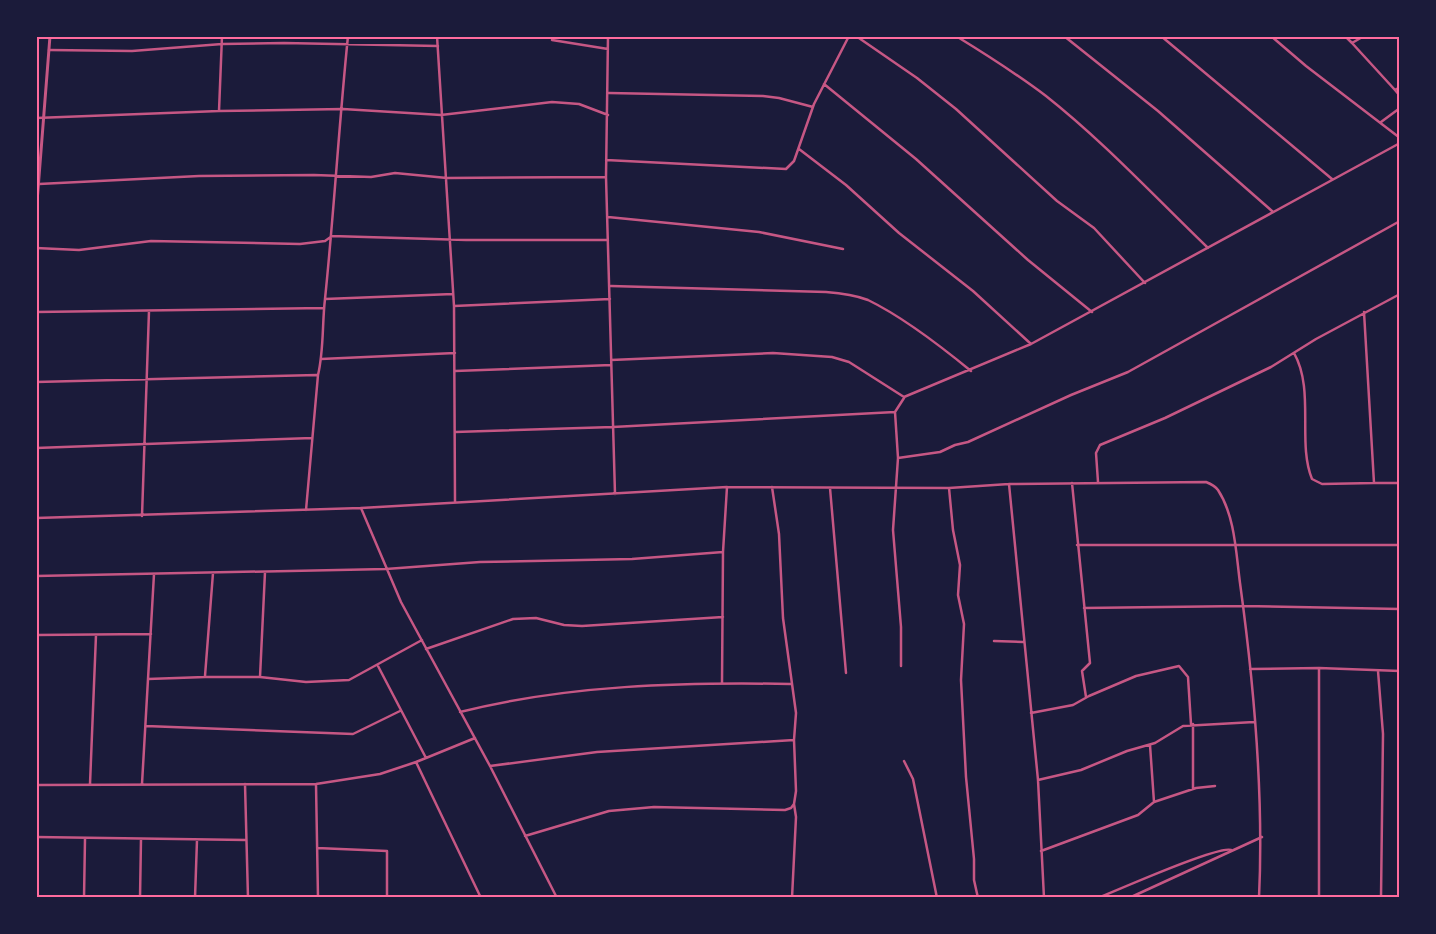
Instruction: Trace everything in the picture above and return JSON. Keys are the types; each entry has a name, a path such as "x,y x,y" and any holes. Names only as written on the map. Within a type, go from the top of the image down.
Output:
{"street":[{"path":"36,215 50,36"},
{"path":"219,111 222,36"},
{"path":"306,510 318,375 322,359 324,308 332,236 348,36"},
{"path":"437,36 454,306 455,501"},
{"path":"608,36 609,92 606,177 615,494"},
{"path":"682,36 705,37"},
{"path":"606,160 782,170 790,166 799,149 813,107 849,36"},
{"path":"856,36 918,78 956,109 1057,202 1094,228 1145,283"},
{"path":"956,36 1016,74 1047,97 1208,248"},
{"path":"1064,36 1158,111 1272,211"},
{"path":"1160,36 1332,180"},
{"path":"1271,36 1306,66 1400,138"},
{"path":"1344,36 1400,96"},
{"path":"1352,43 1364,36"},
{"path":"552,40 608,49"},
{"path":"49,50 132,51 222,44 347,43 438,46"},
{"path":"824,84 916,159 1028,260 1092,312"},
{"path":"1395,90 1400,87"},
{"path":"609,92 763,96 813,107"},
{"path":"36,118 219,111 342,109 441,114 552,102 578,104 608,115"},
{"path":"1381,123 1400,108"},
{"path":"901,666 902,627 893,530 894,488 898,458 896,412 904,397 971,371 1031,344 1145,283 1272,211 1400,143"},
{"path":"799,149 846,185 899,232 973,290 1031,344"},
{"path":"39,184 200,176 336,175 371,177 395,172 446,178 606,177"},
{"path":"608,217 760,232 843,249"},
{"path":"898,458 940,452 954,445 968,442 1071,395 1128,372 1400,222"},
{"path":"36,248 79,250 151,241 300,244 322,241 332,236 451,240 608,240"},
{"path":"610,286 808,291 853,296 883,308 934,342 971,371"},
{"path":"325,299 453,294"},
{"path":"1098,482 1096,453 1100,445 1165,418 1271,367 1364,312 1400,294"},
{"path":"454,306 610,299"},
{"path":"36,312 149,312 324,308"},
{"path":"142,516 149,312"},
{"path":"1364,312 1374,483"},
{"path":"322,359 455,353"},
{"path":"611,360 767,353 832,357 845,359 904,397"},
{"path":"1294,353 1301,369 1304,389 1308,463 1312,479 1322,484 1400,483"},
{"path":"455,371 611,365"},
{"path":"36,382 318,375"},
{"path":"455,432 613,427 896,412"},
{"path":"36,448 312,438"},
{"path":"36,518 361,508 455,501 727,487 949,488 1009,484 1206,482 1218,490 1227,508 1235,545 1244,606 1262,837 1259,898"},
{"path":"1072,483 1090,663 1082,671 1086,697"},
{"path":"1009,484 1038,780 1044,898"},
{"path":"722,683 723,552 727,487"},
{"path":"772,487 779,534 782,618 796,713 794,740 796,778 794,804 796,817 792,898"},
{"path":"830,488 846,673"},
{"path":"949,488 960,565 958,596 964,624 961,680 966,777 974,859 974,880 978,898"},
{"path":"361,508 386,569 426,649 490,766 557,898"},
{"path":"1077,546 1400,545"},
{"path":"36,576 386,569 480,562 632,559 723,552"},
{"path":"260,677 265,572"},
{"path":"205,677 213,573"},
{"path":"142,784 154,574"},
{"path":"1084,608 1244,606 1400,609"},
{"path":"426,649 513,619 525,618 564,625 582,626 724,617"},
{"path":"36,634 151,634"},
{"path":"90,784 96,635"},
{"path":"148,679 260,677 306,682 349,680 378,666 422,640"},
{"path":"994,641 1023,642"},
{"path":"378,666 426,758"},
{"path":"1031,712 1073,705 1086,697 1136,676 1179,666 1188,676 1192,724 1193,789"},
{"path":"1250,669 1319,668 1400,671"},
{"path":"1319,668 1319,898"},
{"path":"1378,671 1383,734 1380,898"},
{"path":"460,712 498,702 557,694 722,683 791,684"},
{"path":"146,726 353,734 400,711"},
{"path":"1038,780 1081,770 1150,745 1183,726 1254,722"},
{"path":"36,784 316,784 380,774 416,762 475,738"},
{"path":"490,766 597,752 794,740"},
{"path":"1150,745 1154,802"},
{"path":"904,761 913,780 938,898"},
{"path":"416,762 480,898"},
{"path":"245,784 248,898"},
{"path":"316,784 318,898"},
{"path":"1041,851 1138,815 1154,802 1193,789 1215,786"},
{"path":"525,836 609,812 654,807 784,810 791,808 794,804"},
{"path":"36,836 85,839 246,840"},
{"path":"1129,898 1262,837"},
{"path":"84,898 85,839"},
{"path":"140,898 141,839"},
{"path":"195,898 197,840"},
{"path":"317,848 387,851 387,898"},
{"path":"1098,898 1204,855 1224,848 1232,850"}]}
